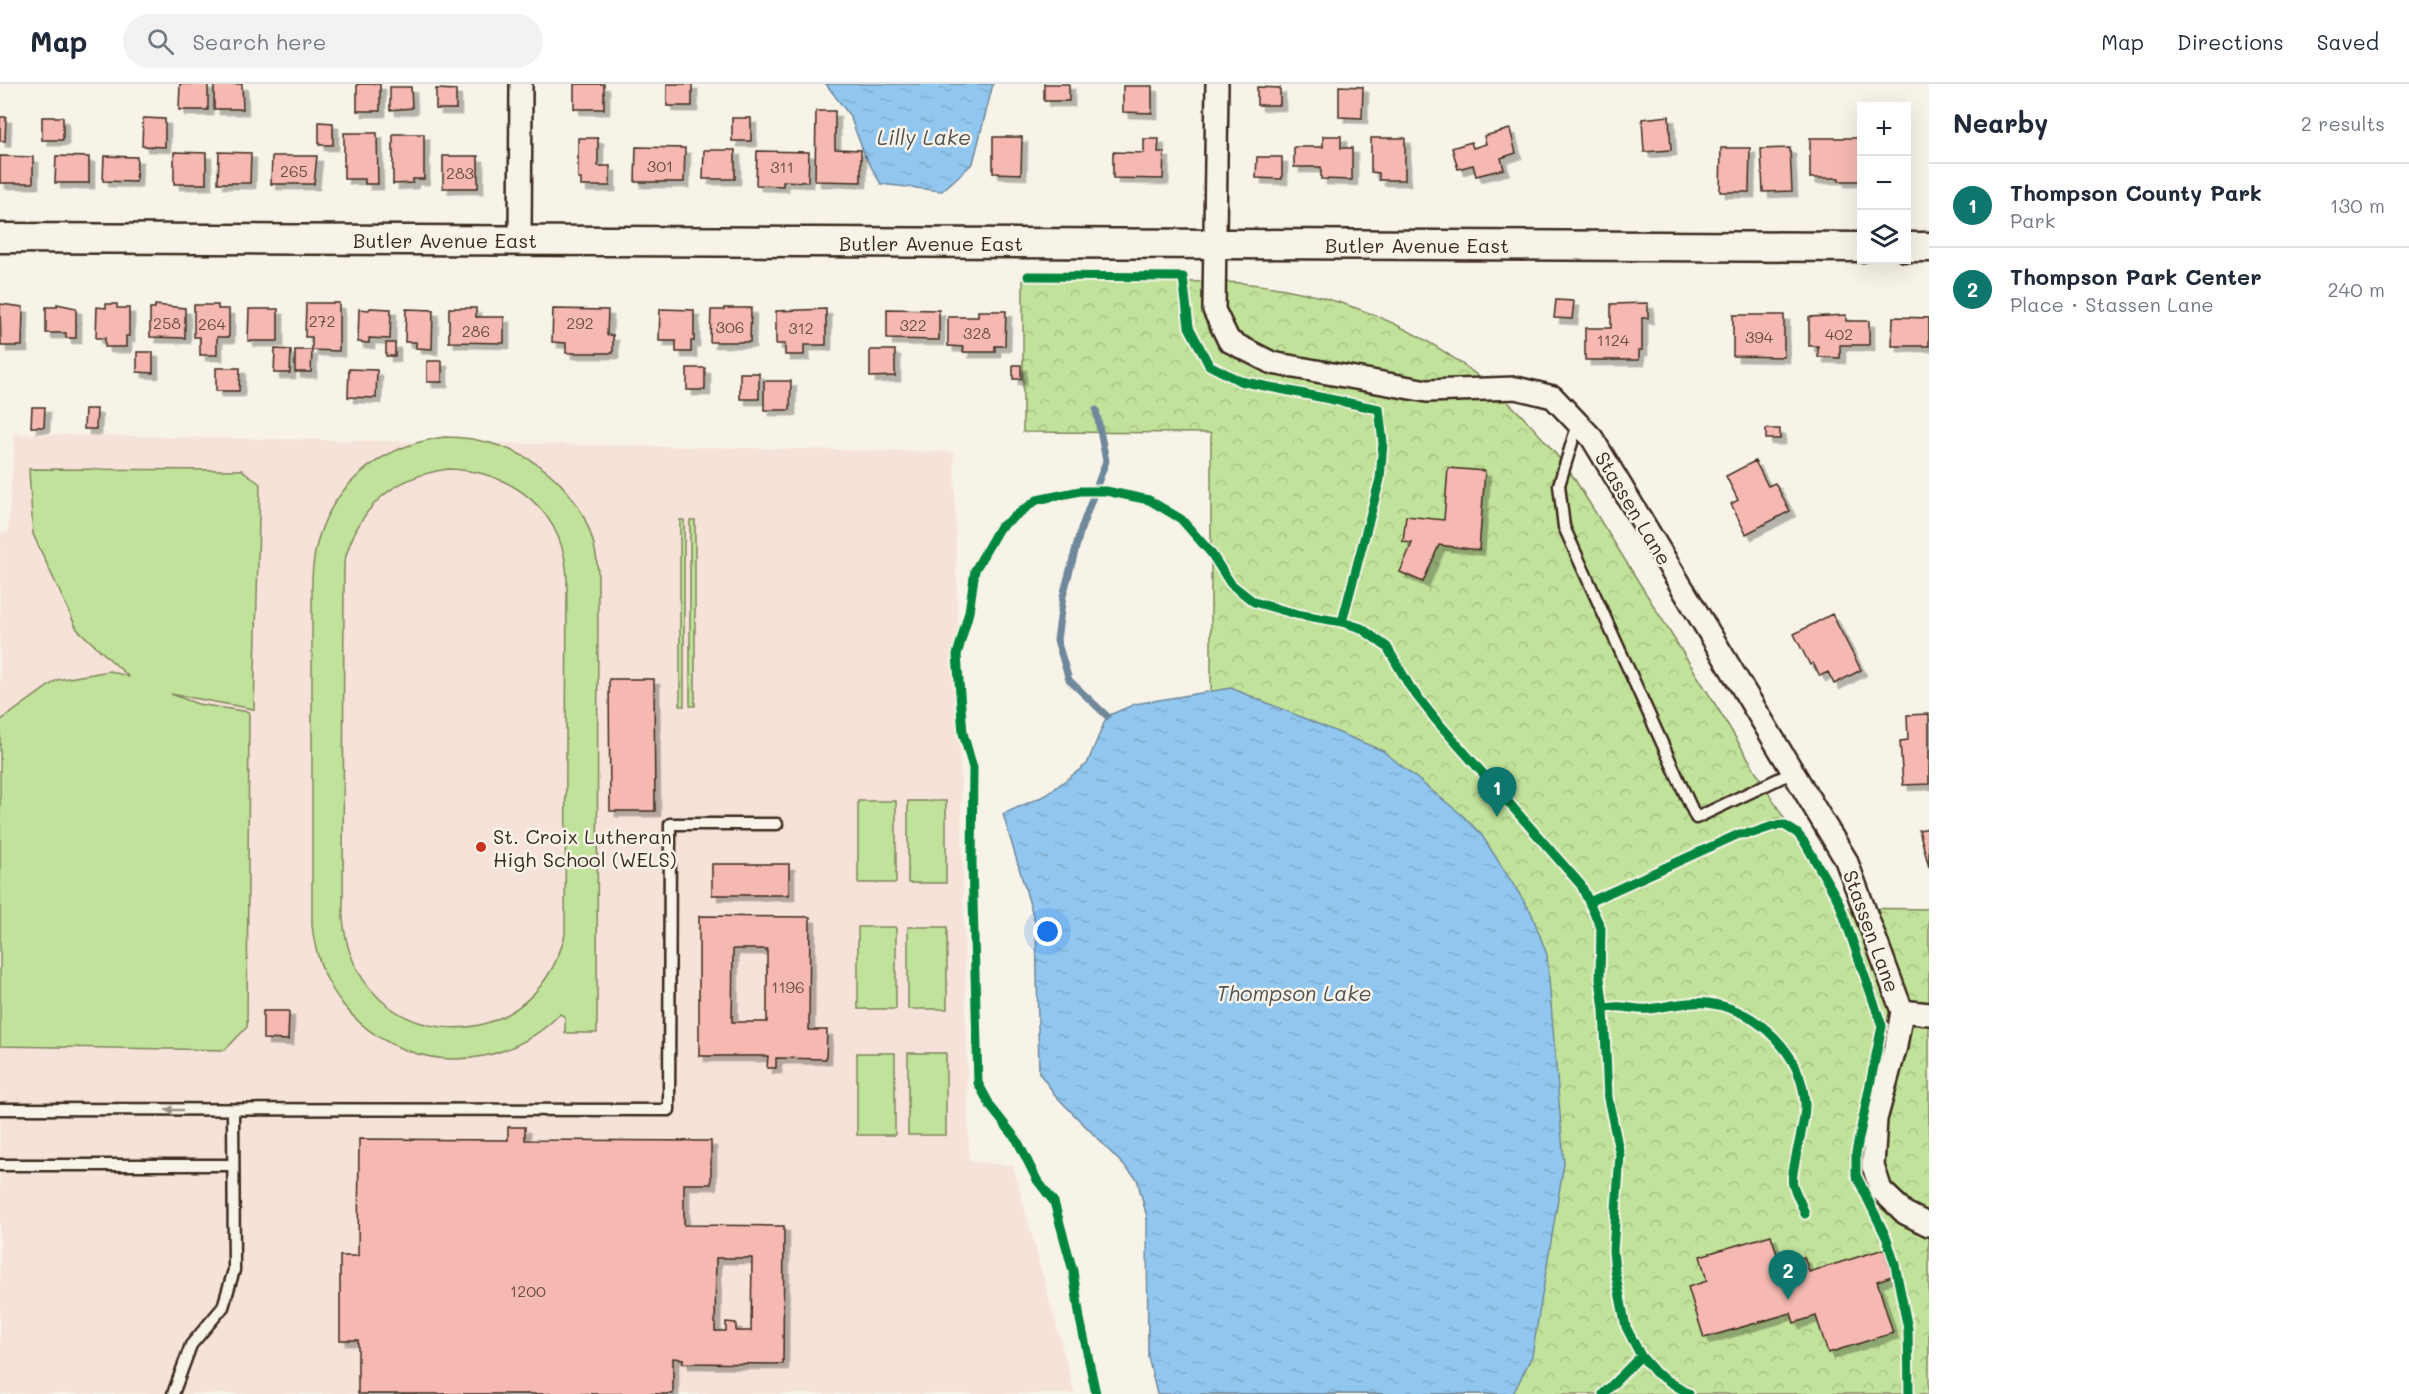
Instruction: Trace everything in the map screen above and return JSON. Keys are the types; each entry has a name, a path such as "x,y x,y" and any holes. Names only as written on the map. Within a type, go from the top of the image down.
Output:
{"street":[{"path":"520,240 521,84"},
{"name":"Stassen Lane","path":"1217,84 1214,310 1229,341 1272,363 1427,391 1516,388 1553,397 1592,438 1846,860 1902,1011 1896,1046 1876,1119 1873,1166 1881,1190 1905,1213 1929,1225"},
{"name":"Butler Avenue East","path":"0,238 1857,247"},
{"path":"1911,247 1929,247"},
{"name":"Stassen Lane","path":"1902,1011 1929,1014"}],"lane":[{"path":"1578,423 1559,485 1564,527 1696,818 1793,772"},
{"path":"0,1109 669,1110 670,824 777,824"},
{"path":"173,1394 191,1345 223,1307 234,1270 233,1110"},
{"path":"0,1165 233,1165"}],"shaded area":[{"name":"St. Croix Lutheran High School (WELS)","path":"15,434 954,452 969,1161 1013,1166 1075,1394 0,1394 0,533 8,532"}],"green space":[{"path":"1023,280 1223,282 1292,290 1340,303 1386,320 1428,342 1468,368 1540,435 1572,475 1728,725 1838,908 1929,909 1929,1394 1211,1394 1211,433 1023,432"},
{"path":"444,437 473,439 501,446 527,458 550,474 569,493 584,516 594,543 598,573 597,1033 565,1033 565,1017 560,1014 524,1041 485,1056 445,1059 407,1050 372,1032 343,1005 322,969 312,925 312,579 315,551 323,525 335,502 351,482 370,466 392,453 417,443","holes":["448,469 494,477 531,499 546,515 557,534 564,556 567,580 565,935 546,978 518,1008 483,1024 445,1027 409,1018 378,997 354,963 343,918 344,563 358,526 368,511 394,487 410,479"]},
{"path":"29,469 242,470 260,484 254,709 171,694 198,704 249,712 247,1027 225,1050 0,1046 0,721 57,680 110,671 129,677 77,629 33,534"},
{"path":"680,520 684,520 684,706 680,706"},
{"path":"690,520 695,520 695,706 690,706"},
{"path":"858,801 896,801 896,883 858,883"},
{"path":"908,801 946,801 946,883 908,883"},
{"path":"858,927 896,927 896,1009 858,1009"},
{"path":"908,927 947,927 947,1009 908,1009"},
{"path":"857,1053 895,1053 895,1135 857,1135"},
{"path":"908,1053 946,1053 946,1135 908,1135"}],"water":[{"name":"Lilly Lake","path":"826,84 993,84 973,163 942,191 881,184 865,156 850,116"},
{"name":"Thompson Lake","path":"1231,688 1383,751 1462,815 1481,834 1531,912 1547,955 1564,1163 1532,1356 1513,1394 1157,1394 1148,1357 1147,1217 1137,1179 1056,1096 1039,1073 1036,925 1003,814 1046,795 1087,764 1107,716 1135,704"}],"building":[{"path":"180,84 208,84 208,110 179,110"},
{"path":"214,84 242,84 243,109 214,109"},
{"path":"357,84 380,84 380,111 357,111"},
{"path":"574,84 604,84 604,109 574,109"},
{"path":"667,84 692,84 692,106 667,106"},
{"path":"1044,84 1069,84 1069,101 1044,101"},
{"path":"1123,86 1152,86 1152,113 1123,112"},
{"path":"1339,86 1363,87 1362,118 1339,117"},
{"path":"390,87 411,87 412,108 390,110"},
{"path":"1257,87 1280,88 1280,105 1257,105"},
{"path":"436,89 456,90 456,109 436,109"},
{"path":"816,111 835,111 835,149 861,150 861,182 815,181"},
{"path":"1669,116 1671,150 1644,152 1642,119"},
{"path":"0,117 6,117 5,141 0,141"},
{"path":"42,117 63,117 63,140 42,140"},
{"path":"143,118 165,119 165,147 142,146"},
{"path":"732,118 751,118 751,141 732,141"},
{"path":"319,122 333,123 333,145 319,145"},
{"path":"1510,129 1516,153 1501,158 1504,169 1476,176 1473,165 1458,169 1452,148 1471,142 1473,148 1486,144 1484,136"},
{"path":"344,133 377,133 378,184 365,184 365,179 344,179"},
{"path":"393,134 424,134 424,179 413,179 413,183 393,184"},
{"path":"1323,136 1341,136 1341,148 1352,148 1352,180 1321,179 1321,167 1294,167 1294,147 1323,147"},
{"path":"993,137 1022,137 1021,174 993,173"},
{"path":"578,138 598,138 598,166 610,166 610,186 581,186 581,179 578,179"},
{"path":"1371,138 1405,138 1405,180 1379,180 1379,173 1371,172"},
{"path":"1810,138 1857,138 1857,181 1839,181 1839,178 1810,178"},
{"path":"1144,139 1159,139 1158,152 1164,152 1163,179 1113,178 1113,152 1144,153"},
{"path":"636,147 685,148 684,182 635,182"},
{"path":"1721,148 1750,148 1749,192 1720,192"},
{"path":"1790,148 1792,191 1763,192 1761,149"},
{"path":"704,150 735,150 735,179 703,179"},
{"path":"757,151 809,152 808,182 783,181 783,186 756,185"},
{"path":"174,152 206,153 206,184 174,184"},
{"path":"219,152 251,153 250,183 218,183"},
{"path":"0,156 33,157 33,183 0,183"},
{"path":"56,156 89,157 89,183 55,183"},
{"path":"104,156 137,157 136,182 103,181"},
{"path":"272,156 317,156 314,184 271,184"},
{"path":"443,156 478,156 478,188 443,188"},
{"path":"1257,157 1282,157 1282,179 1256,178"},
{"path":"1556,300 1574,301 1572,319 1554,318"},
{"path":"306,303 339,303 339,351 312,350 312,337 305,337"},
{"path":"1648,303 1648,318 1642,318 1642,350 1639,350 1639,360 1585,360 1585,328 1611,328 1611,304"},
{"path":"0,304 23,307 22,346 1,346"},
{"path":"57,304 76,308 76,338 66,338 66,333 46,333 46,307 57,307"},
{"path":"106,304 117,304 117,308 129,308 129,336 126,336 126,347 105,347 105,338 96,338 97,307 106,308"},
{"path":"155,305 185,308 185,338 150,337 150,308 155,308"},
{"path":"194,305 218,305 218,309 229,309 229,337 217,337 217,355 200,355 200,337 194,337"},
{"path":"370,308 391,309 390,339 369,338 369,343 358,342 359,309 369,310"},
{"path":"449,308 476,308 476,317 504,317 504,343 449,342"},
{"path":"724,308 751,308 750,342 710,342 711,310 724,310"},
{"path":"249,309 278,309 278,341 248,341"},
{"path":"406,309 433,310 432,349 416,348 416,342 405,342"},
{"path":"553,309 608,310 607,335 613,335 613,353 566,353 566,343 552,342"},
{"path":"660,309 694,310 694,341 691,341 691,352 676,352 676,341 659,341"},
{"path":"826,309 826,345 804,345 804,355 785,355 785,344 776,344 776,311"},
{"path":"887,309 939,310 939,340 887,339"},
{"path":"978,311 1006,311 1005,346 995,346 995,352 963,352 964,347 948,346 948,317 978,317"},
{"path":"1733,315 1784,315 1784,357 1733,356"},
{"path":"1846,315 1846,321 1869,321 1869,345 1840,345 1840,358 1818,357 1818,346 1809,346 1809,317"},
{"path":"1893,317 1929,318 1929,346 1892,346"},
{"path":"386,343 395,343 395,356 386,356"},
{"path":"275,349 291,350 290,373 274,373"},
{"path":"295,350 312,350 311,372 295,372"},
{"path":"870,350 895,350 895,376 870,377"},
{"path":"137,352 153,352 153,373 137,372"},
{"path":"427,361 442,361 442,382 427,382"},
{"path":"1013,365 1021,365 1021,379 1013,379"},
{"path":"216,368 240,368 239,391 216,391"},
{"path":"687,368 705,368 705,390 687,390"},
{"path":"349,369 377,370 376,398 348,397"},
{"path":"740,373 759,373 759,399 740,399"},
{"path":"764,381 791,381 790,410 764,410"},
{"path":"32,407 45,407 44,427 31,427"},
{"path":"85,409 97,409 96,429 84,429"},
{"path":"1766,429 1780,429 1780,439 1766,439"},
{"path":"1755,461 1768,486 1775,483 1790,511 1746,534 1731,504 1738,500 1726,476"},
{"path":"1448,468 1485,471 1479,550 1439,545 1423,582 1400,572 1412,543 1403,542 1406,516 1444,520"},
{"path":"1832,614 1861,670 1834,684 1828,672 1820,676 1813,663 1810,665 1794,634"},
{"path":"609,679 654,679 655,811 610,811"},
{"path":"1929,714 1929,784 1903,785 1900,741 1908,740 1907,715"},
{"path":"1929,828 1929,867 1919,830"},
{"path":"712,864 789,864 789,895 712,895"},
{"path":"699,916 810,917 809,1030 827,1030 826,1059 776,1058 776,1068 767,1068 768,1056 699,1056","holes":["733,949 767,949 767,1022 732,1022"]},
{"path":"263,1011 289,1011 288,1040 263,1039"},
{"path":"508,1127 525,1127 525,1140 711,1141 711,1184 684,1184 684,1225 784,1226 783,1364 683,1363 683,1359 673,1358 673,1394 358,1394 358,1340 340,1340 340,1256 358,1256 359,1139 508,1140","holes":["716,1258 752,1258 751,1331 736,1331 736,1323 726,1322 726,1331 715,1331"]},
{"path":"1771,1235 1780,1264 1804,1257 1809,1272 1884,1249 1892,1276 1877,1281 1893,1333 1828,1353 1816,1316 1794,1323 1791,1313 1704,1338 1688,1287 1707,1281 1700,1256"}],"waterway":[{"path":"1096,410 1106,461 1081,529 1063,596 1057,640 1069,680 1107,716"}],"cycle path":[{"path":"1028,276 1183,277 1189,327 1209,365 1240,381 1379,409 1383,443 1380,479 1342,622 1296,614 1254,602 1231,584 1211,553 1181,519 1149,500 1106,491 1080,491 1037,500 999,528 975,570 969,612 957,655 963,733 973,768 972,863 978,1083 991,1107 1017,1140 1037,1180 1054,1202 1073,1271 1080,1319 1096,1394"},
{"path":"1342,622 1361,628 1387,647 1410,687 1435,719 1581,885 1601,928 1600,979 1604,1009 1608,1098 1620,1155 1613,1250 1626,1327 1641,1356"},
{"path":"1589,902 1739,834 1784,825 1797,833 1805,843 1839,902 1882,1026 1856,1153 1856,1175 1887,1239 1895,1265 1908,1329 1909,1394"},
{"path":"1604,1009 1610,1007 1649,1009 1686,1003 1708,1003 1726,1007 1744,1015 1774,1037 1796,1068 1802,1085 1805,1113 1792,1179 1805,1214"},
{"path":"1603,1394 1641,1356 1656,1373 1689,1394"}],"place":[{"name":"Thompson County Park","path":"1497,817"},
{"name":"St. Croix Lutheran High School (WELS)","path":"481,847"},
{"name":"Thompson Park Center","path":"1788,1300"}]}
